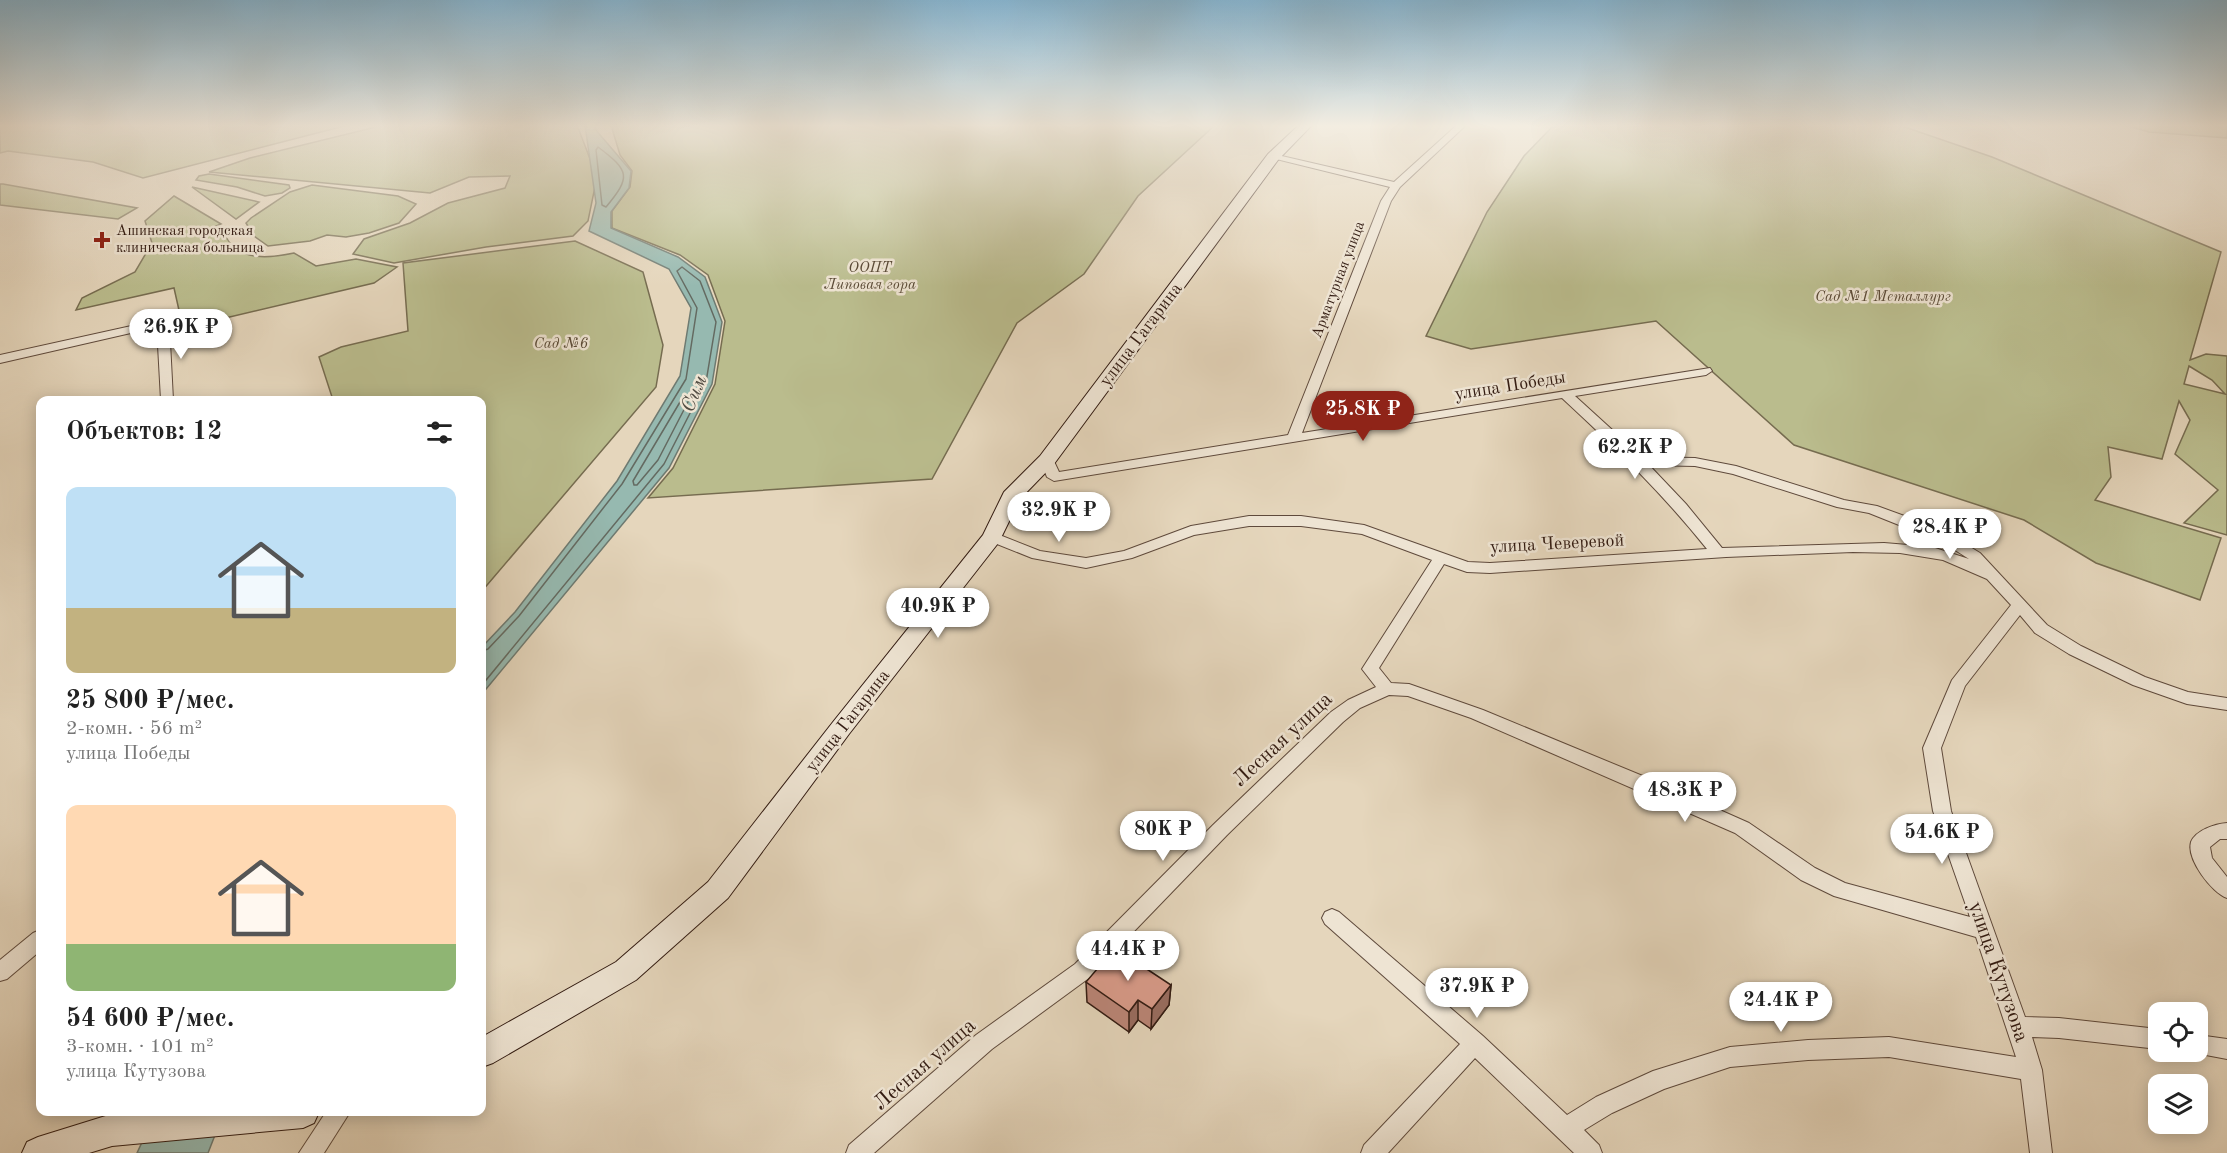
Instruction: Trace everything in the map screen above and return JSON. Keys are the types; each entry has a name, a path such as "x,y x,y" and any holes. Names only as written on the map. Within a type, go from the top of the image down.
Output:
{"street":[{"name":"улица Гагарина","path":"486,1051 626,971 718,890 841,728 992,537 1011,496 1047,460 1258,179"},
{"path":"1369,179 1396,185"},
{"name":"Арматурная улица","path":"1294,437 1372,233 1386,201 1403,179"},
{"path":"0,359 163,322 167,396"},
{"name":"улица Победы","path":"1047,460 1054,477 1706,371"},
{"path":"1566,395 1638,461 1681,507 1718,552"},
{"name":"улица Чеверевой","path":"1638,461 1695,462 1736,470 1842,504 1872,509 1949,540 1975,556 2041,629 2075,651 2139,681 2187,698 2227,704"},
{"name":"улица Чеверевой","path":"992,537 1036,555 1086,562 1127,555 1191,531 1249,521 1301,521 1364,530 1467,567 1490,568 1718,552 1889,547 1933,552 1957,559 1996,577"},
{"path":"1440,558 1370,669 1387,689 1409,690 1467,711 1655,789 1742,828 1808,874 1841,890 1984,930"},
{"name":"улица Кутузова","path":"2019,605 1959,684 1932,748 1942,811 2019,1027 2031,1070 2041,1153"},
{"name":"Лесная улица","path":"857,1153 984,1042 1082,971 1220,830 1337,717 1354,704 1387,689"},
{"path":"2227,831 2216,832 2200,844 2200,854 2209,871 2227,890"},
{"path":"1332,918 1475,1043 1591,1153"},
{"path":"0,972 36,942"},
{"path":"2019,1027 2059,1028 2148,1039"},
{"path":"1372,1153 1475,1043"},
{"path":"2208,1046 2227,1049"},
{"path":"1567,1128 1604,1106 1661,1079 1730,1057 1808,1050 1889,1047 2031,1070"},
{"path":"38,1153 112,1131 260,1116"},
{"path":"310,1153 336,1116"}],"green space":[{"path":"244,179 289,185 290,188 282,193 265,196 237,187 196,180"},
{"path":"281,179 465,179 430,193"},
{"path":"509,179 597,179 588,221 573,236 486,247 394,263 353,254 364,239 410,223 448,203 505,188"},
{"name":"ООПТ Липовая гора","path":"631,179 1157,179 1138,196 1084,274 1017,323 932,479 648,498 673,468 715,384 725,321 708,275 680,255 612,228 612,211 630,187"},
{"name":"Сад №1 Металлург","path":"1509,179 2045,179 2221,252 2190,360 2206,354 2227,356 2227,535 2184,523 2218,490 2175,454 2190,420 2179,401 2162,459 2108,447 2111,477 2095,500 2221,538 2200,600 2096,563 2024,520 1794,445 1656,321 1471,349 1426,336 1487,212","holes":["2189,366 2212,380 2225,394 2184,384"]},
{"path":"0,184 137,208 118,219 0,205"},
{"path":"312,185 398,196 416,204 399,223 369,233 346,237 327,235 310,241 268,246 254,236 246,223 251,218 290,192"},
{"path":"192,187 259,202 236,219"},
{"path":"174,196 221,224 200,233 226,237 239,251 247,254 266,257 294,253 316,266 356,259 397,267 374,283 183,328 174,288 76,310 82,298 135,272 152,243 145,221"},
{"name":"Сад №6","path":"575,241 643,272 663,345 656,387 486,586 486,396 332,396 319,357 341,347 408,331 403,263"}],"water":[{"name":"Сим","path":"593,179 630,179 629,188 611,212 611,228 678,257 705,277 722,322 712,384 669,468 486,689 486,643 515,612 617,481 680,376 691,308 669,269 589,231 596,203"},
{"path":"154,1116 222,1116 208,1153 137,1153"}],"building":[{"path":"1115,948 1171,985 1152,1009 1138,1000 1129,1012 1086,982"}],"place":[{"name":"Ашинская городская клиническая больница","path":"102,240"}]}
